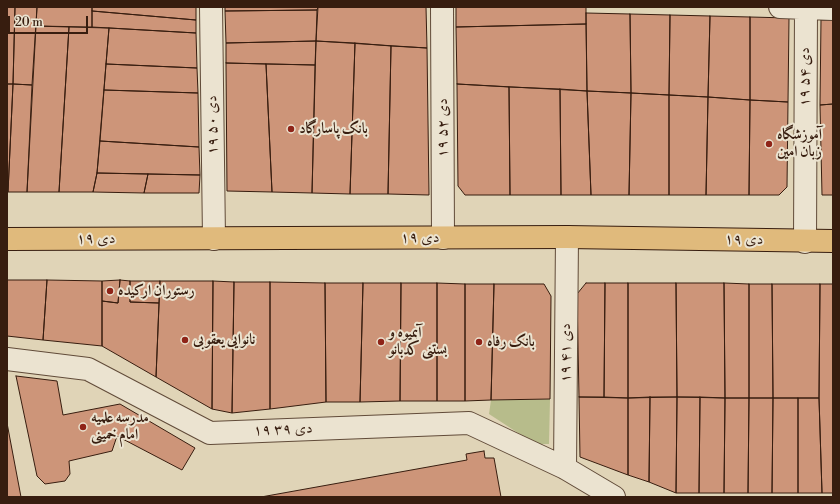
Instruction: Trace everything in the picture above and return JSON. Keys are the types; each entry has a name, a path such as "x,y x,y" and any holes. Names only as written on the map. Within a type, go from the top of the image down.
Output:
{"main road":[{"name":"۱۹ دی","path":"7,240 567,237 805,242 833,241"}],"street":[{"path":"780,7 833,9"},
{"name":"۱۹ دی ۵۴","path":"805,242 806,8"},
{"name":"۱۹ دی ۵۰","path":"211,9 214,239"},
{"name":"۱۹ دی ۵۲","path":"442,12 443,238"},
{"name":"۱۹ دی ۴۱","path":"566,468 567,237"},
{"name":"۱۹ دی ۳۹","path":"7,359 88,369 210,433 469,423 566,468 614,497"}],"green space":[{"path":"550,399 549,444 535,444 489,414 491,400"}],"building":[{"path":"7,7 15,7 13,84 7,84"},
{"path":"15,7 37,7 32,85 13,84"},
{"path":"37,7 92,7 92,27 36,26"},
{"path":"92,7 196,7 196,20 92,11"},
{"path":"225,7 318,7 317,10 225,11"},
{"path":"318,7 426,7 427,48 316,41"},
{"path":"456,7 586,7 586,24 456,27"},
{"path":"317,10 316,41 226,43 225,11"},
{"path":"92,11 196,20 196,33 92,27"},
{"path":"586,13 630,14 631,93 587,91"},
{"path":"630,14 670,15 669,95 631,93"},
{"path":"670,15 710,16 708,97 669,95"},
{"path":"710,16 750,17 750,100 708,97"},
{"path":"750,17 789,18 788,102 750,100"},
{"path":"821,20 833,20 833,104 820,105"},
{"path":"586,24 587,91 457,84 456,27"},
{"path":"36,26 69,27 59,192 27,192"},
{"path":"69,27 109,28 97,173 93,192 59,192"},
{"path":"109,28 196,33 197,68 106,64"},
{"path":"316,41 355,43 350,194 312,193"},
{"path":"316,41 315,65 226,63 226,43"},
{"path":"355,43 391,46 388,194 350,194"},
{"path":"391,46 427,48 429,195 388,194"},
{"path":"226,63 266,64 272,192 227,191"},
{"path":"106,64 197,68 198,93 104,90"},
{"name":"بانک پاسارگاد","path":"266,64 315,65 312,193 272,192"},
{"path":"7,84 13,84 8,192 7,192"},
{"path":"13,84 32,85 27,192 8,192"},
{"path":"457,84 509,87 510,195 465,195 458,186"},
{"path":"509,87 560,89 561,195 510,195"},
{"path":"560,89 587,91 591,195 561,195"},
{"path":"104,90 198,93 199,147 100,141"},
{"path":"587,91 631,93 629,195 591,195"},
{"path":"631,93 669,95 669,195 629,195"},
{"path":"669,95 708,97 706,195 669,195"},
{"path":"708,97 750,100 749,195 706,195"},
{"name":"آموزشگاه زبان امین","path":"750,100 788,102 787,187 779,195 749,195"},
{"path":"833,104 833,195 822,195 820,105"},
{"path":"100,141 199,147 200,175 97,173"},
{"path":"97,173 148,174 144,193 93,192"},
{"path":"148,174 200,175 199,193 144,193"},
{"path":"7,280 47,280 43,340 7,336"},
{"path":"47,280 102,281 102,346 43,340"},
{"path":"120,280 130,281 130,302 159,303 156,377 102,346 102,301 118,303"},
{"name":"رستوران ارکیده","path":"120,280 118,303 102,301 102,281"},
{"path":"130,281 160,281 159,303 130,302"},
{"name":"نانوایی یعقوبی","path":"160,281 213,281 212,409 156,377"},
{"path":"213,281 234,282 232,413 212,409"},
{"path":"234,282 270,282 270,409 232,413"},
{"path":"270,282 325,283 326,402 270,409"},
{"path":"325,283 363,283 360,402 326,402"},
{"name":"آبمیوه و بستنی کدبانو","path":"363,283 401,283 400,401 360,402"},
{"path":"401,283 437,283 437,401 400,401"},
{"path":"437,283 465,284 465,401 437,401"},
{"path":"586,283 605,283 604,397 579,397 577,294"},
{"path":"605,283 628,283 628,398 604,397"},
{"path":"628,283 676,283 677,397 628,398"},
{"path":"676,283 724,283 725,398 677,397"},
{"path":"724,283 749,284 749,398 725,398"},
{"name":"بانک رفاه","path":"465,284 494,284 491,400 465,401"},
{"path":"494,284 544,284 551,296 550,399 491,400"},
{"path":"749,284 772,284 773,398 749,398"},
{"path":"772,284 820,284 819,398 773,398"},
{"path":"820,284 833,284 833,493 822,493 819,398"},
{"path":"16,376 57,381 63,415 120,404 195,448 182,470 117,436 112,451 69,461 70,474 65,481 45,484 37,476"},
{"path":"579,397 628,398 628,475 580,457"},
{"path":"650,397 677,397 676,493 649,482"},
{"path":"650,397 649,482 628,475 628,398"},
{"path":"677,397 700,397 699,493 676,493"},
{"path":"700,397 725,398 724,493 699,493"},
{"path":"725,398 749,398 748,493 724,493"},
{"path":"749,398 773,398 772,493 748,493"},
{"path":"773,398 798,398 798,493 772,493"},
{"path":"798,398 819,398 822,493 798,493"},
{"path":"7,423 21,497 7,497"},
{"path":"484,451 485,458 494,458 501,497 261,497 467,460 466,454"}],"place":[{"name":"بانک پاسارگاد","path":"291,129"},
{"name":"آموزشگاه زبان امین","path":"769,144"},
{"name":"رستوران ارکیده","path":"110,291"},
{"name":"نانوایی یعقوبی","path":"185,340"},
{"name":"آبمیوه و بستنی کدبانو","path":"381,342"},
{"name":"بانک رفاه","path":"479,342"},
{"name":"مدرسه علمیه امام خمینی","path":"83,427"}]}
